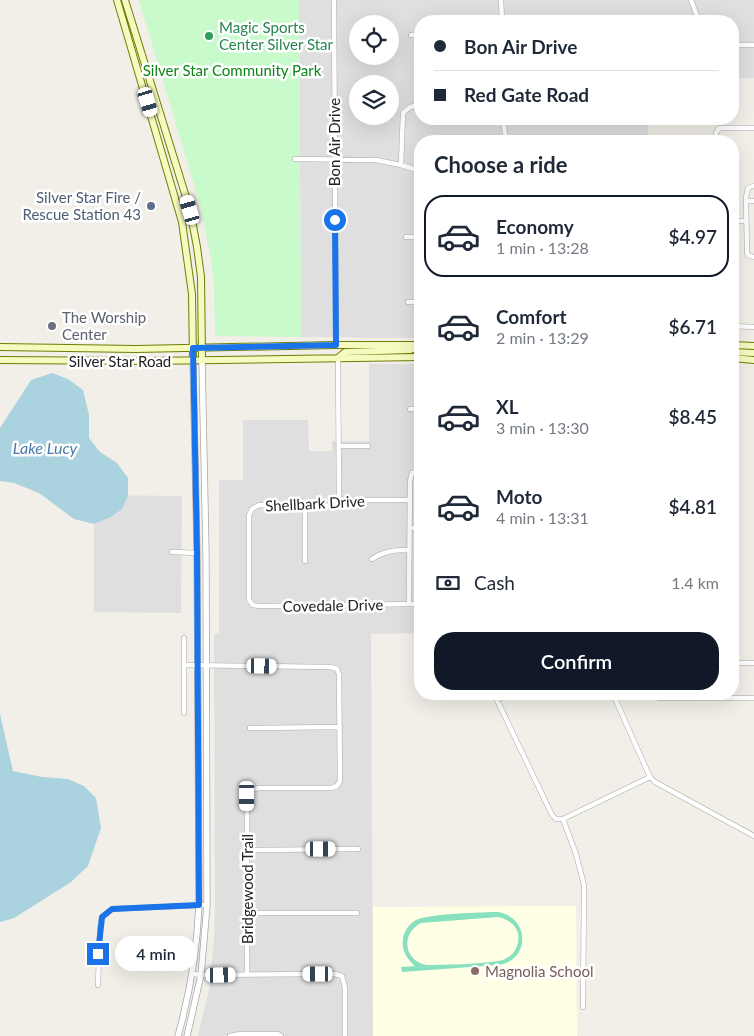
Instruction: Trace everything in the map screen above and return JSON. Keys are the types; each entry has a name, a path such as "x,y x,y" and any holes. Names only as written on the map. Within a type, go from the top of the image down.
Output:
{"main road":[{"path":"117,0 182,222 192,294 192,360"},
{"path":"125,0 190,210 201,276 202,360"},
{"name":"Silver Star Road","path":"0,347 136,349 414,345"},
{"path":"739,345 754,346"},
{"path":"338,357 345,352 410,350 414,348"},
{"path":"739,352 754,353"},
{"name":"Silver Star Road","path":"0,360 414,357"},
{"path":"739,359 754,360"}],"street":[{"name":"Bon Air Drive","path":"334,0 336,345"},
{"path":"501,0 502,15"},
{"path":"691,0 697,15"},
{"path":"739,46 754,45"},
{"path":"134,58 142,55"},
{"path":"401,165 403,113 414,106"},
{"path":"716,135 719,128 754,128"},
{"path":"295,159 376,160 414,169"},
{"path":"754,186 748,188 746,201 747,253 748,256 754,257"},
{"path":"746,201 754,201"},
{"path":"739,221 746,221"},
{"path":"406,238 414,237"},
{"path":"408,302 414,302"},
{"path":"739,326 754,327"},
{"path":"338,357 339,500"},
{"path":"178,1036 193,974 199,905 197,552 192,360"},
{"path":"187,1036 201,975 208,905 206,553 202,360"},
{"path":"339,446 368,446"},
{"path":"409,604 409,500 410,481 412,473 414,472"},
{"name":"Shellbark Drive","path":"249,600 249,515 252,509 259,505 327,506 339,500 409,500"},
{"path":"305,506 305,561"},
{"path":"372,559 389,550 409,550"},
{"path":"172,552 197,552"},
{"name":"Covedale Drive","path":"249,600 253,605 259,606 414,604"},
{"path":"184,638 184,713"},
{"path":"739,663 754,663"},
{"name":"Bridgewood Trail","path":"184,665 332,666 340,674 340,780 337,786 331,788 259,788 251,790 247,796 247,975"},
{"path":"739,698 754,698"},
{"path":"497,700 552,815 556,819 563,819 650,777"},
{"path":"616,700 650,777 655,782 754,836"},
{"path":"250,728 340,727"},
{"path":"563,819 576,854 584,885 583,1007"},
{"path":"247,850 358,849"},
{"path":"98,985 102,917 112,909 208,905"},
{"path":"248,913 357,913"},
{"path":"193,974 336,974 342,976 345,988 345,1036"},
{"path":"230,1036 240,1034 278,1034 281,1036"}],"shaded area":[{"path":"299,0 754,0 754,78 739,78 739,15 414,15 414,125 648,125 648,135 414,135 414,338 301,337"},
{"path":"369,364 414,364 414,633 371,634 373,1036 198,1036 209,990 214,941 214,634 219,633 219,480 243,480 243,420 308,420 309,451 332,451 332,441 369,441"},
{"path":"94,495 182,496 181,613 94,612"},
{"name":"Magnolia School","path":"576,906 577,1036 373,1036 373,907"}],"green space":[{"name":"Silver Star Community Park","path":"139,0 299,0 301,337 215,336 214,281 201,209"},
{"path":"498,912 509,916 521,930 521,948 509,962 498,965 402,972 401,967 415,966 405,954 403,943 406,931 416,920 431,916","holes":["498,917 513,925 518,933 514,952 505,959 479,963 427,965 419,962 409,953 408,940 410,934 421,923"]}],"water":[{"name":"Lake Lucy","path":"52,373 68,379 83,390 89,415 89,438 100,452 117,463 128,478 128,496 122,509 111,517 94,524 74,519 39,493 14,483 0,481 0,428 31,380"},
{"path":"0,714 13,771 42,777 68,779 84,786 96,798 101,828 88,866 71,882 14,918 0,922"}],"place":[{"name":"Magic Sports Center Silver Star","path":"209,36"},
{"name":"Silver Star Fire / Rescue Station 43","path":"151,206"},
{"name":"The Worship Center","path":"52,326"},
{"name":"Magnolia School","path":"475,971"}],"route":[{"path":"98,954 102,917 112,909 199,905 197,552 193,348 336,345 335,220"}]}
